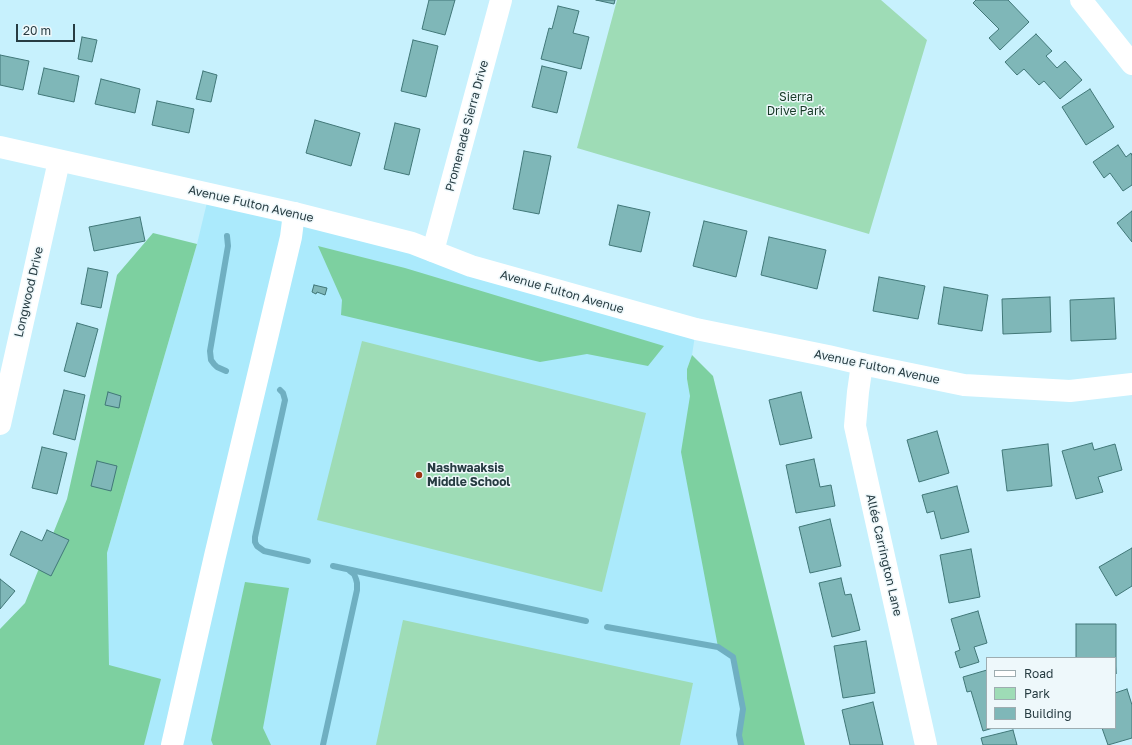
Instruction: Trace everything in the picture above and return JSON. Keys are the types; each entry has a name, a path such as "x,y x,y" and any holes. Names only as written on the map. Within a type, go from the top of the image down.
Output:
{"street":[{"name":"Promenade Sierra Drive","path":"433,251 501,0"},
{"path":"1081,0 1132,64"},
{"name":"Avenue Fulton Avenue","path":"0,147 294,213 412,243 470,266 696,330 964,385 1070,391 1132,384"},
{"name":"Longwood Drive","path":"0,424 59,161"},
{"path":"172,745 213,564 291,237 294,213"},
{"name":"Allée Carrington Lane","path":"862,364 855,426 926,745"}],"shaded area":[{"name":"Nashwaaksis Middle School","path":"209,194 696,329 692,355 687,369 687,379 770,745 58,745 107,553 197,244"}],"green space":[{"name":"Sierra Drive Park","path":"617,0 881,0 927,40 869,234 577,148"},
{"path":"153,233 197,244 107,553 109,665 161,679 144,745 0,745 0,629 25,603 67,499 117,275"},
{"path":"318,246 405,268 664,346 648,366 587,354 540,362 341,315 342,300"},
{"path":"362,341 646,413 602,592 317,520"},
{"path":"692,355 713,376 805,745 741,745 739,735 743,709 733,657 718,647 681,452 690,396 687,369"},
{"path":"245,582 289,588 263,728 271,745 213,745 211,740"},
{"path":"403,620 693,683 680,745 376,745"}],"building":[{"path":"429,0 455,0 445,35 422,29"},
{"path":"596,0 615,0 614,4"},
{"path":"976,0 1008,0 1029,22 1000,50 989,38 999,29 973,3"},
{"path":"558,6 579,11 573,33 589,37 581,69 541,59 549,28 552,29"},
{"path":"1036,34 1052,51 1046,56 1057,68 1065,61 1082,80 1060,99 1044,81 1039,85 1024,69 1017,75 1005,62"},
{"path":"82,37 97,40 92,62 78,59"},
{"path":"413,40 438,46 426,97 401,91"},
{"path":"0,55 29,61 23,90 0,85"},
{"path":"542,66 567,72 557,113 532,107"},
{"path":"44,68 79,76 74,102 38,94"},
{"path":"203,71 217,75 211,102 196,99"},
{"path":"101,79 140,89 135,113 95,104"},
{"path":"1090,89 1114,127 1086,145 1062,107"},
{"path":"157,101 194,109 189,133 152,125"},
{"path":"315,120 360,133 351,166 306,153"},
{"path":"395,123 420,129 409,175 384,169"},
{"path":"1118,145 1126,157 1131,153 1132,156 1132,185 1123,191 1110,173 1104,178 1093,162"},
{"path":"524,151 551,156 539,214 513,209"},
{"path":"618,205 650,212 641,252 609,245"},
{"path":"1132,211 1132,242 1117,223"},
{"path":"140,217 145,241 94,251 89,227"},
{"path":"704,221 747,231 736,277 693,266"},
{"path":"769,237 826,250 817,289 761,275"},
{"path":"88,268 108,272 101,308 81,304"},
{"path":"879,277 925,286 918,319 873,311"},
{"path":"314,285 327,288 325,295 312,292"},
{"path":"944,287 988,295 982,331 938,324"},
{"path":"1050,297 1051,332 1003,334 1002,299"},
{"path":"1114,298 1116,339 1071,341 1070,300"},
{"path":"77,323 98,329 85,377 64,371"},
{"path":"64,390 85,395 75,440 53,434"},
{"path":"108,392 121,396 119,408 105,405"},
{"path":"801,392 812,438 780,445 769,400"},
{"path":"937,431 949,473 919,482 907,440"},
{"path":"1092,443 1094,450 1115,444 1122,470 1098,477 1103,492 1076,499 1062,451"},
{"path":"1048,444 1052,486 1007,491 1002,450"},
{"path":"42,447 67,453 57,494 32,488"},
{"path":"814,459 820,487 831,485 835,506 796,513 786,465"},
{"path":"97,461 117,466 111,491 91,486"},
{"path":"957,486 969,532 941,539 934,511 927,513 922,495"},
{"path":"830,519 841,566 810,573 799,527"},
{"path":"47,530 69,540 51,576 10,555 21,531 42,541"},
{"path":"1132,548 1132,586 1116,596 1099,567"},
{"path":"971,549 980,597 949,603 940,555"},
{"path":"841,578 845,595 851,594 860,630 832,637 819,583"},
{"path":"0,579 15,591 0,609"},
{"path":"978,611 987,643 974,647 979,662 960,668 955,652 960,650 951,619"},
{"path":"1076,624 1116,624 1116,657 1076,657"},
{"path":"866,641 875,693 843,698 834,646"},
{"path":"986,670 986,729 990,729 983,731 971,691 967,692 963,677"},
{"path":"1127,689 1132,705 1132,738 1108,745 1102,729 1116,729 1116,693"},
{"path":"873,702 883,745 850,745 842,710"},
{"path":"1013,730 1017,745 983,745 981,738"}],"waterway":[{"path":"226,371 214,364 211,360 210,351 228,246 227,236"},
{"path":"280,390 283,393 285,400 255,542 257,546 264,551 308,561"},
{"path":"333,566 586,621"},
{"path":"323,745 357,590 356,579 354,574 350,571"},
{"path":"607,627 718,647 733,657 743,709 739,735 741,745"}],"place":[{"name":"Nashwaaksis Middle School","path":"419,475"}]}
